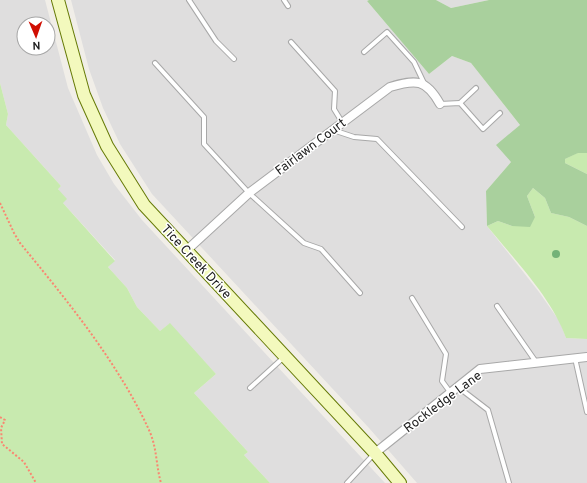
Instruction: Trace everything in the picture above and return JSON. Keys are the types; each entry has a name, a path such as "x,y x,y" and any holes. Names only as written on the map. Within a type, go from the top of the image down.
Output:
{"street":[{"name":"Tice Creek Drive","path":"58,0 84,95 107,146 144,204 375,453 400,483"},
{"name":"Fairlawn Court","path":"187,250 249,193 331,129 390,87 408,81 424,83"},
{"path":"424,83 433,92 440,104"},
{"name":"Rockledge Lane","path":"375,453 480,369 587,357"}],"lane":[{"path":"189,0 216,41 234,59"},
{"path":"284,0 288,6"},
{"path":"364,52 386,32 414,62 424,83"},
{"path":"291,42 335,90 334,109 342,122"},
{"path":"155,63 204,117 204,144 249,193 304,243 322,249 360,293"},
{"path":"440,104 460,103 476,88"},
{"path":"460,103 483,129 500,113"},
{"path":"331,129 354,137 377,139 462,227"},
{"path":"412,298 446,354 443,364 442,381 450,392"},
{"path":"497,306 537,363"},
{"path":"250,388 285,356"},
{"path":"575,358 587,412"},
{"path":"457,387 488,410 509,483"},
{"path":"347,483 375,453"}],"path":[{"path":"0,203 20,244 67,301 104,353 129,393 149,430 154,444 157,468 161,483"},
{"path":"0,417 5,420 1,428 2,444 24,462 36,483"}],"shaded area":[{"path":"0,0 45,0 49,16 16,16 16,56 56,56 56,42 68,88 97,155 114,184 142,220 385,483 270,483 244,455 248,452 194,393 216,374 169,324 160,331 137,307 127,288 108,267 115,260 63,203 58,188 61,186 6,125 8,114 0,83"},
{"path":"71,0 369,0 367,1 429,74 452,56 471,63 520,125 511,162 486,191 487,226 539,292 560,322 566,338 587,339 587,483 417,483 369,428 152,194 120,144 103,108 89,69"},
{"path":"436,0 489,0 451,8"}],"green space":[{"path":"436,0 451,8 489,0 587,0 587,153 578,153 565,159 565,163 587,174 587,226 569,217 551,213 545,198 533,188 527,196 535,217 530,227 512,226 498,221 487,226 486,191 511,162 496,145 520,125 471,63 452,56 429,74 367,1"},
{"path":"0,83 8,114 6,125 61,186 58,189 67,199 63,203 115,261 108,267 127,288 137,307 160,331 170,323 216,374 194,393 248,452 244,455 270,483 0,483"},
{"path":"577,153 587,153 587,174 565,163 565,159"},
{"path":"533,188 545,198 551,213 569,217 587,226 587,339 566,338 552,308 520,265 487,226 498,221 512,226 535,217 527,196"}]}
